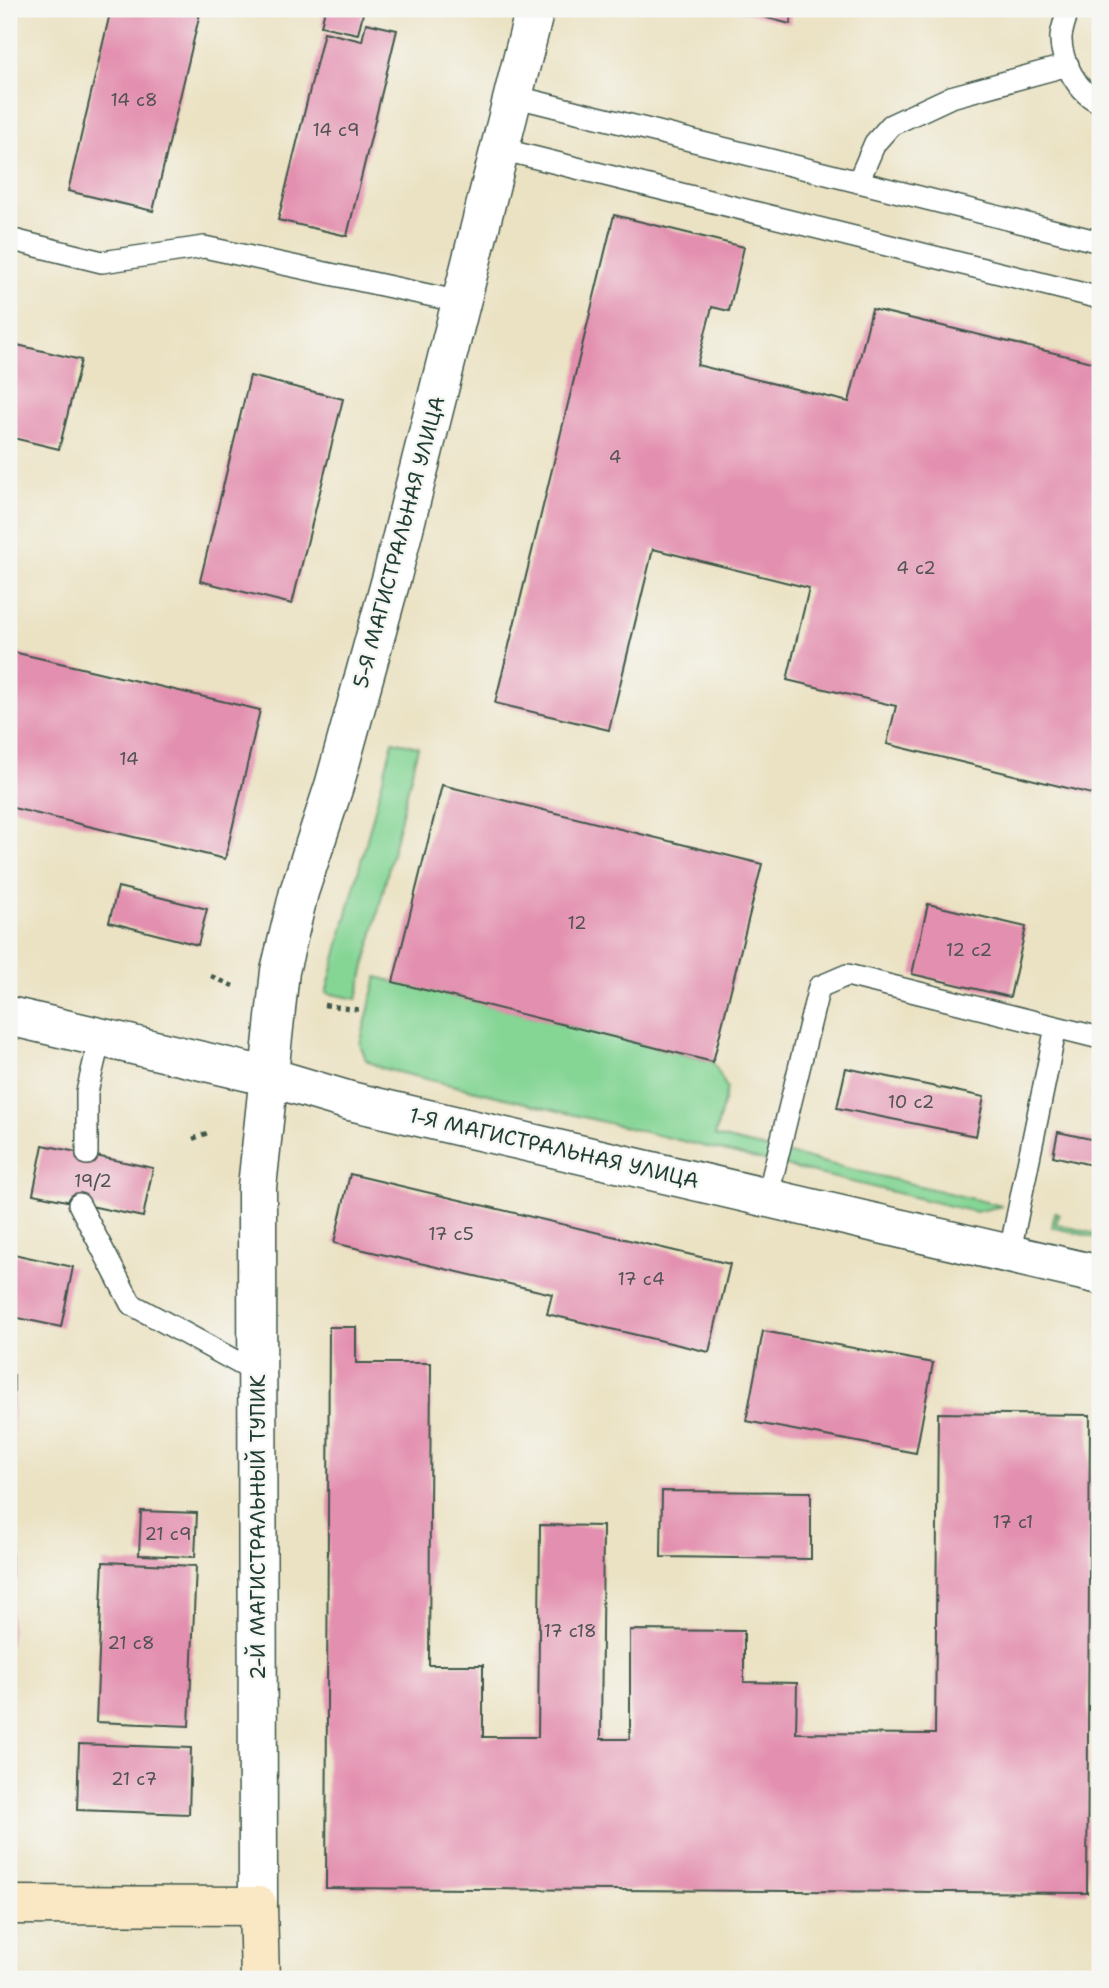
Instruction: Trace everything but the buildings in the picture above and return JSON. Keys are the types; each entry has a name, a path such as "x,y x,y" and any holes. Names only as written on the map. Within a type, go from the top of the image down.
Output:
{"main road":[{"path":"9,1906 258,1906"},
{"name":"2-Й МАГИСТРАЛЬНЫЙ ТУПИК","path":"258,1906 260,1979"}],"street":[{"name":"5-Я МАГИСТРАЛЬНАЯ УЛИЦА","path":"266,1076 280,971 299,892 334,786 393,576 535,9"},
{"name":"1-Я МАГИСТРАЛЬНАЯ УЛИЦА","path":"9,1016 266,1076 350,1101 1100,1275"},
{"name":"2-Й МАГИСТРАЛЬНЫЙ ТУПИК","path":"258,1906 257,1187 266,1076"}],"lane":[{"path":"1068,9 1061,38 1068,65 1088,97 1100,102"},
{"path":"858,182 875,143 891,125 951,97 1068,65"},
{"path":"513,96 1100,242"},
{"path":"500,149 1100,298"},
{"path":"9,239 102,262 204,247 461,302"},
{"path":"767,1199 819,987 846,975 1100,1038"},
{"path":"1009,1255 1056,1027"},
{"path":"87,1154 87,1092 100,1038"},
{"path":"79,1203 131,1304 258,1374"}],"path":[{"path":"211,976 233,986"},
{"path":"324,1005 362,1010"},
{"path":"193,1139 207,1133"}],"green space":[{"path":"393,741 418,747 357,999 326,993"},
{"path":"377,977 713,1062 727,1088 715,1136 1002,1206 975,1212 381,1068 366,1060 360,1044"},
{"path":"1055,1212 1059,1214 1056,1224 1100,1235 1100,1239 1052,1227"}]}
